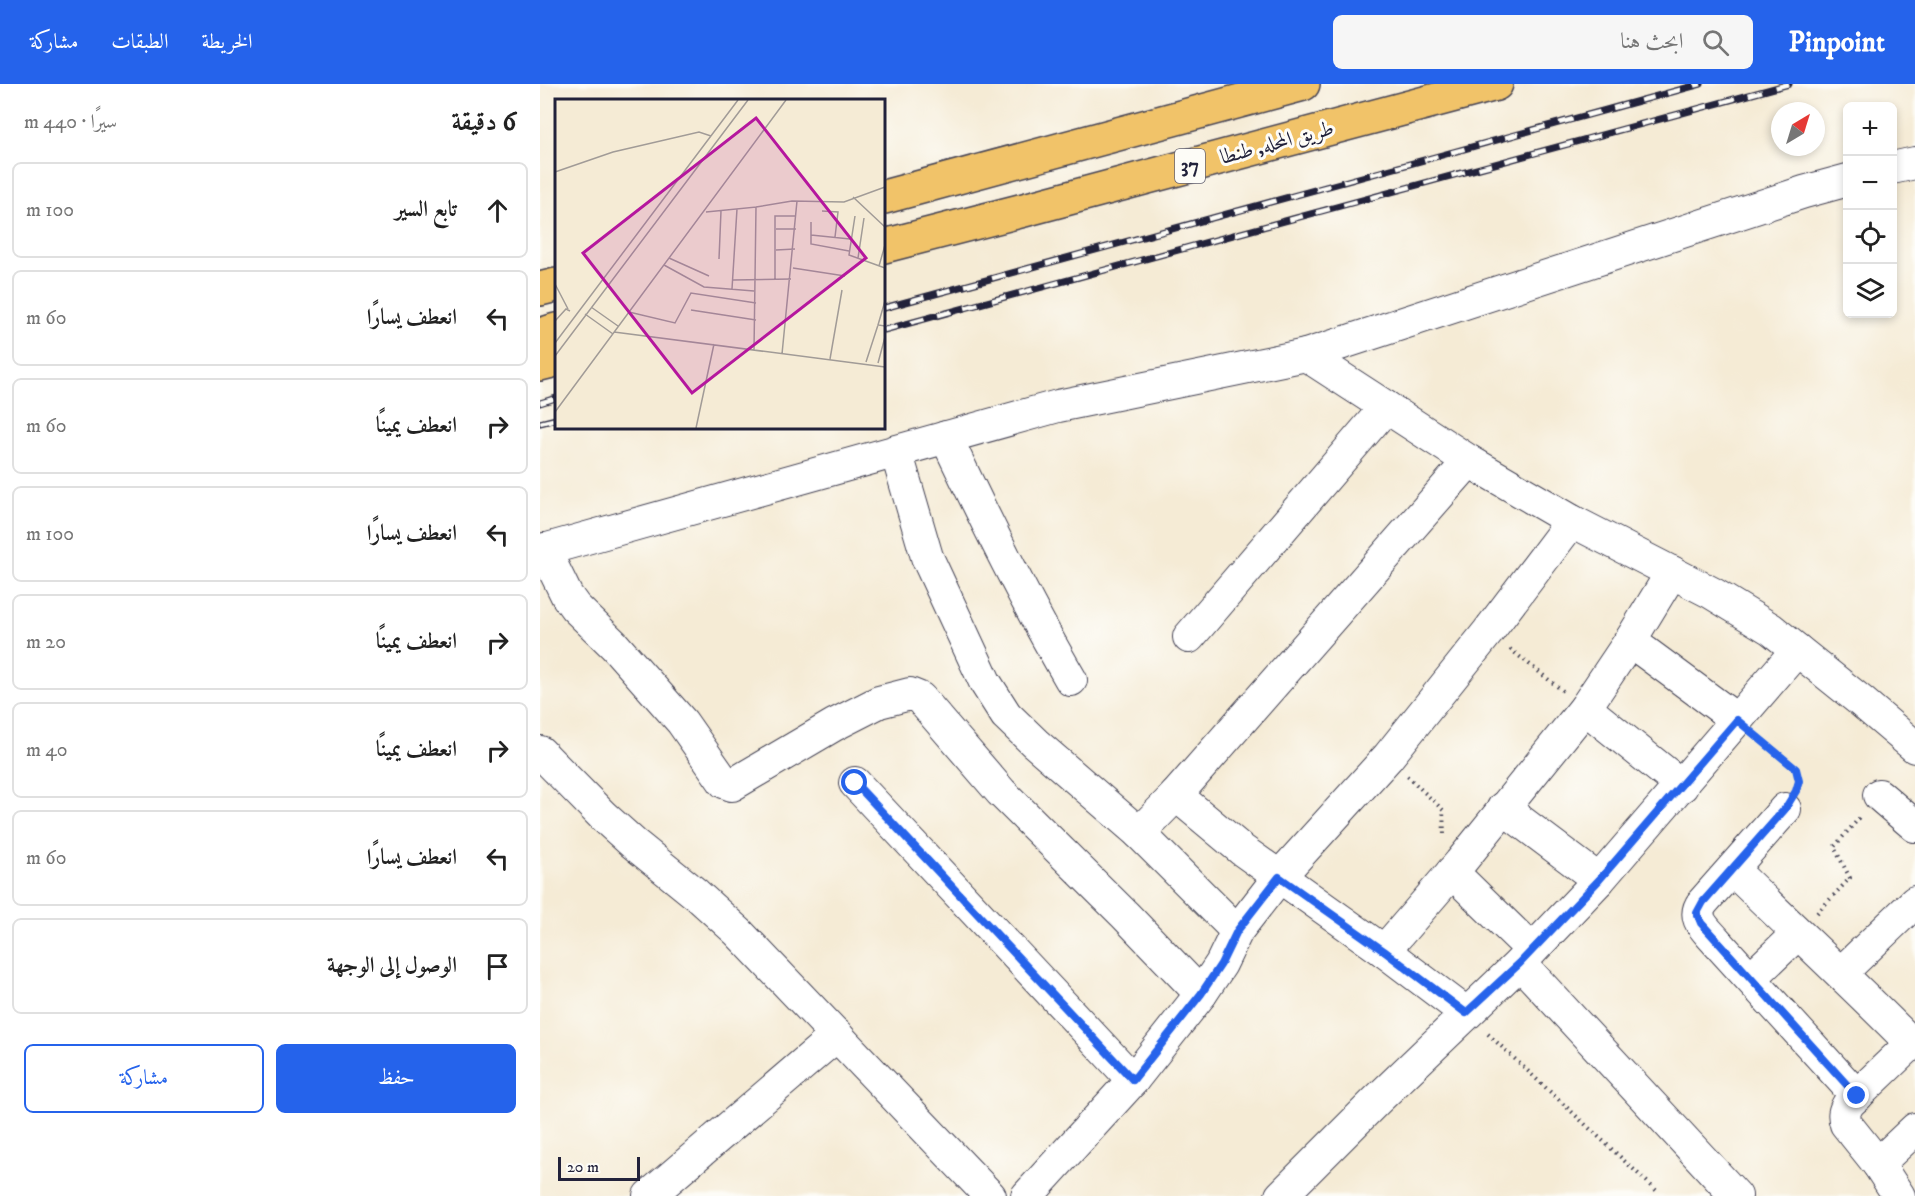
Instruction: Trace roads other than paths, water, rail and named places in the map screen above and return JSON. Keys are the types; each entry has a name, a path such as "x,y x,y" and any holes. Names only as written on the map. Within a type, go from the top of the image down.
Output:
{"highway":[{"name":"37","path":"885,197 1302,84"},
{"name":"طريق المحله, طنطا","path":"885,246 1496,84"},
{"path":"540,289 555,285"},
{"path":"540,335 555,330"},
{"path":"540,364 555,360"}],"street":[{"path":"1897,167 1915,163"},
{"path":"1201,994 1001,792 920,698 910,694 879,702 834,725 732,785 724,782 682,722 614,645 575,607 542,550 1058,406 1306,355 1804,192 1843,181"},
{"path":"1306,355 1469,461 1572,521 1737,607 1771,629 1915,747"},
{"path":"1189,637 1386,407"},
{"path":"946,437 992,535 1043,633 1071,680"},
{"path":"896,451 927,557 985,682 1006,715 1138,833 1237,931"},
{"path":"1138,833 1176,795 1469,461"},
{"path":"1027,1196 1133,1080 1201,994 1221,964 1237,931 1279,877 1388,757 1488,632 1572,521"},
{"path":"1384,951 1456,868 1585,708 1630,641 1672,572"},
{"path":"1630,641 1737,720"},
{"path":"1281,1196 1526,956 1599,880 1797,650"},
{"path":"1585,708 1682,786"},
{"path":"540,752 633,843 696,894 738,932 990,1196"},
{"path":"855,783 1133,1080"},
{"path":"1176,795 1242,850 1384,951 1466,1013"},
{"path":"1879,795 1915,826"},
{"path":"1503,808 1599,880"},
{"path":"1785,809 1700,905 1698,917 1716,941 1857,1096"},
{"path":"1456,868 1526,956 1736,1196"},
{"path":"1733,870 1797,934 1913,1041 1849,1103 1844,1117 1846,1124 1878,1164 1899,1196"},
{"path":"1841,973 1915,902"},
{"path":"1751,978 1797,934"},
{"path":"649,1196 837,1035"},
{"path":"1878,1164 1915,1129"}],"railway":[{"path":"885,308 1701,84"},
{"path":"885,330 1789,84"},
{"path":"540,403 555,398"},
{"path":"540,423 555,419"}]}
